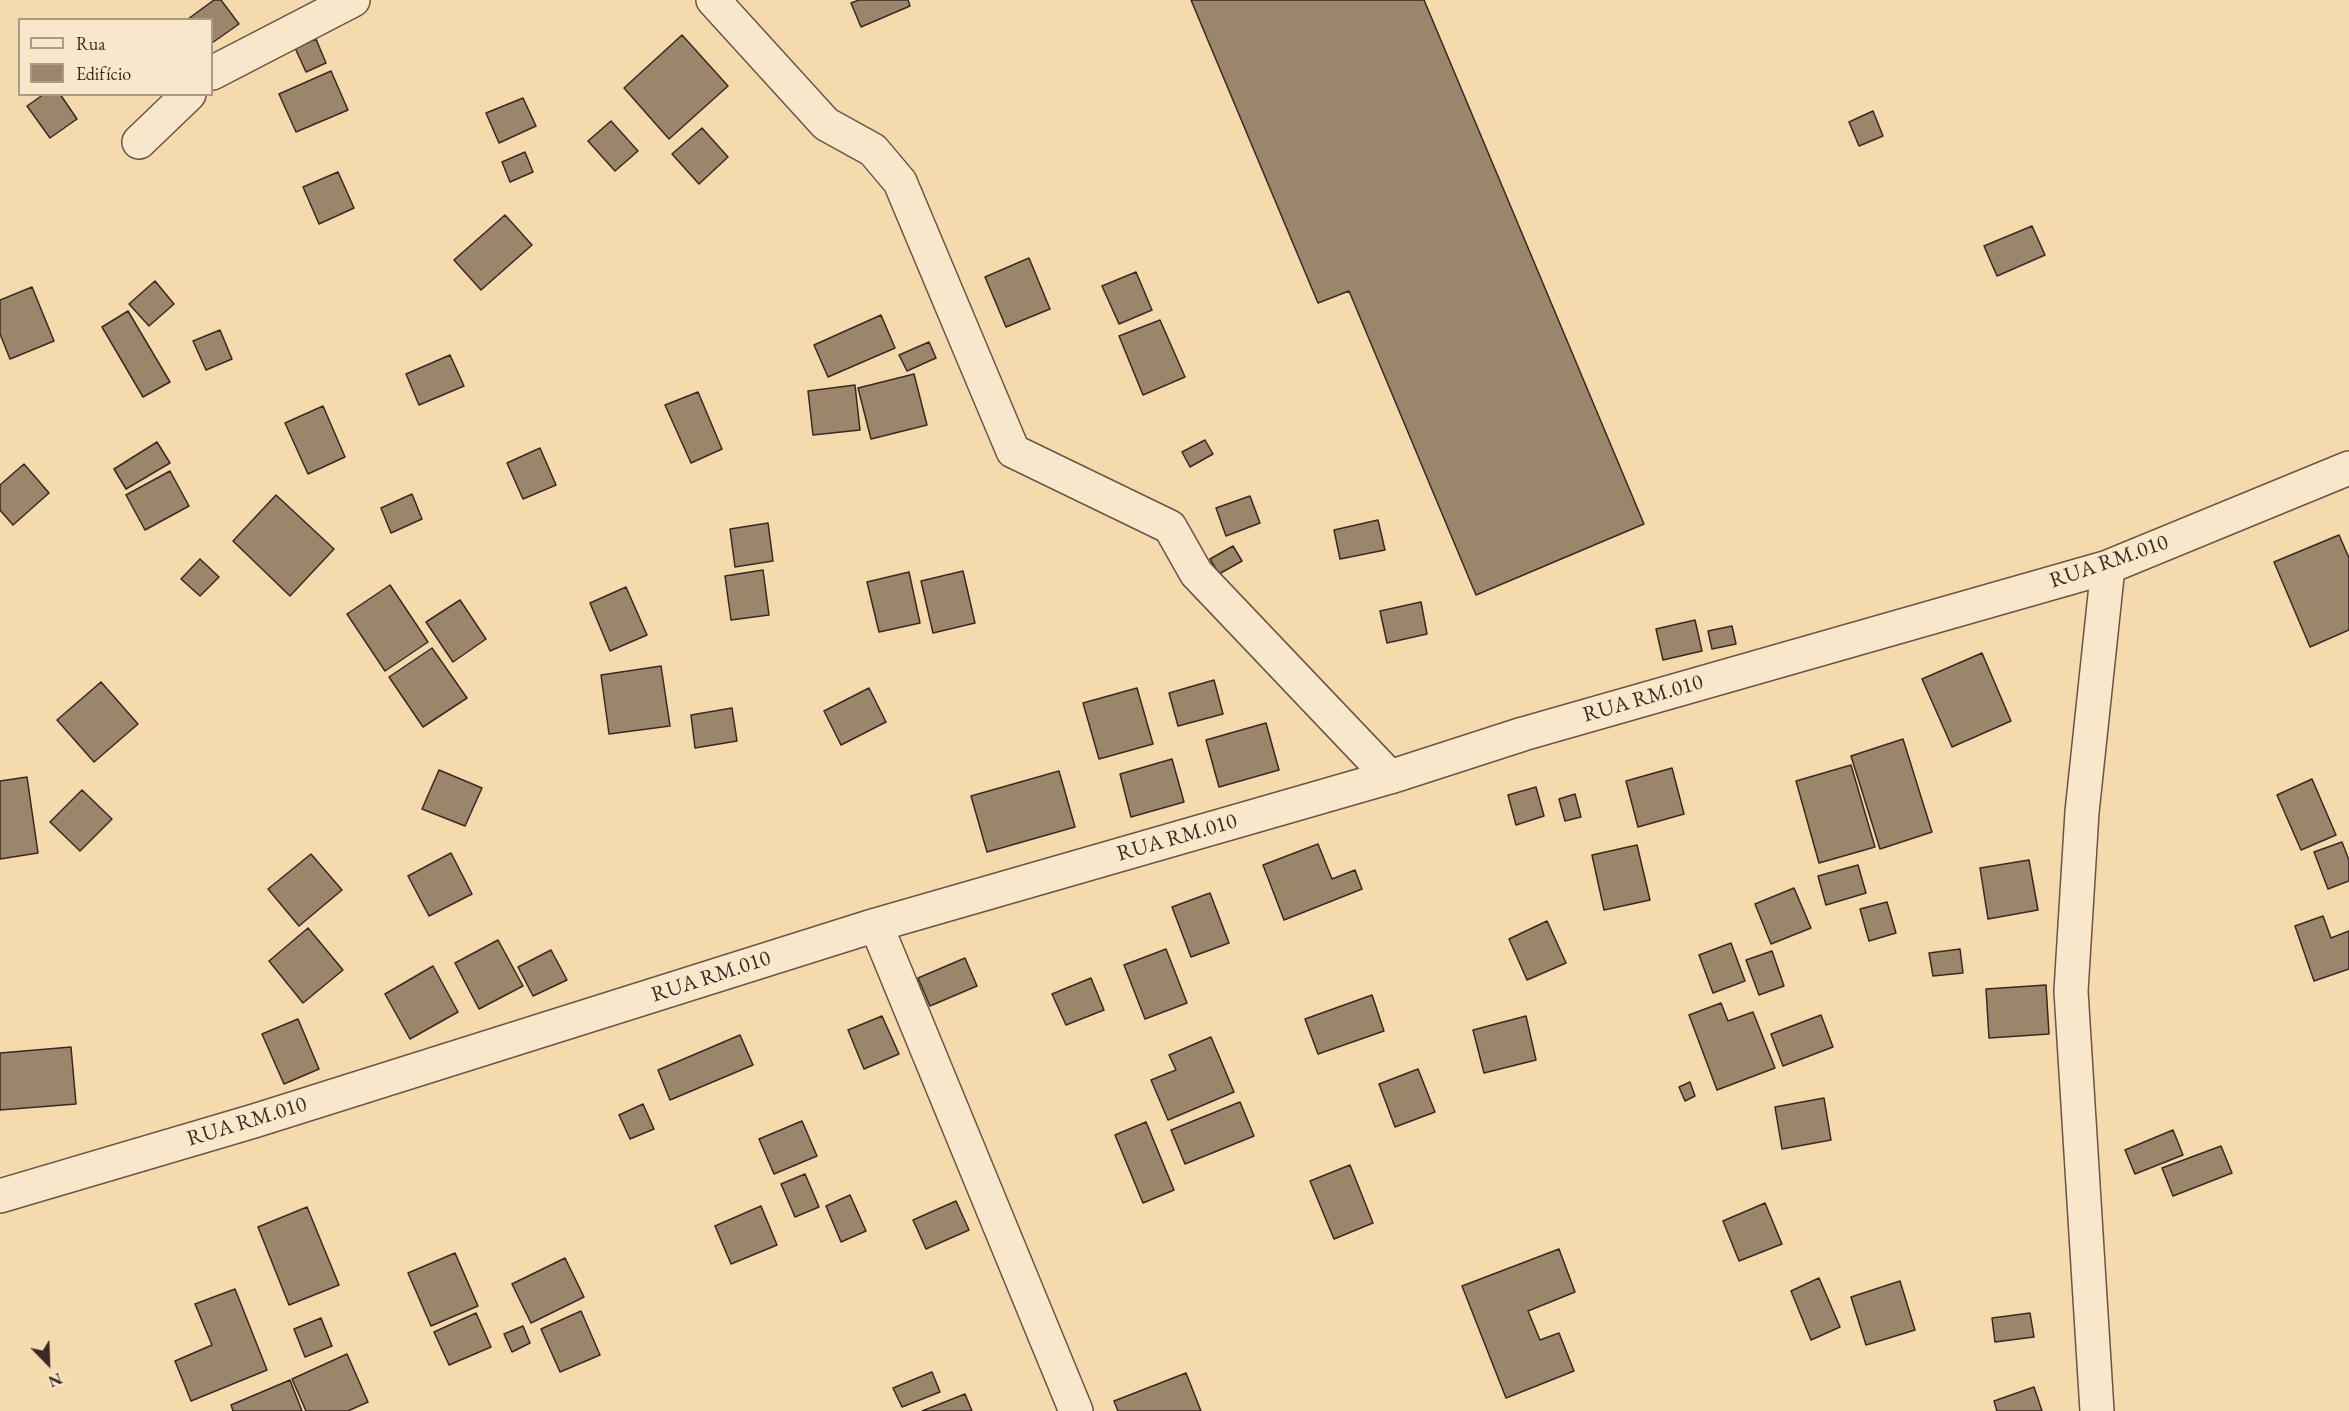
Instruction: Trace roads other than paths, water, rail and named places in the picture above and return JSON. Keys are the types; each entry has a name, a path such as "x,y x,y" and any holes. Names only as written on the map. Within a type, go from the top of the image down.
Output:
{"street":[{"path":"213,72 353,0"},
{"path":"713,0 826,124 873,150 900,182 1013,451 1170,527 1196,573 1390,777"},
{"path":"139,142 187,96"},
{"name":"RUA RM.010","path":"0,1196 265,1118 876,925 1390,777 1523,734 2108,567 2349,468"},
{"path":"2097,1411 2071,991 2082,812 2108,567"},
{"path":"876,925 1076,1411"}]}
